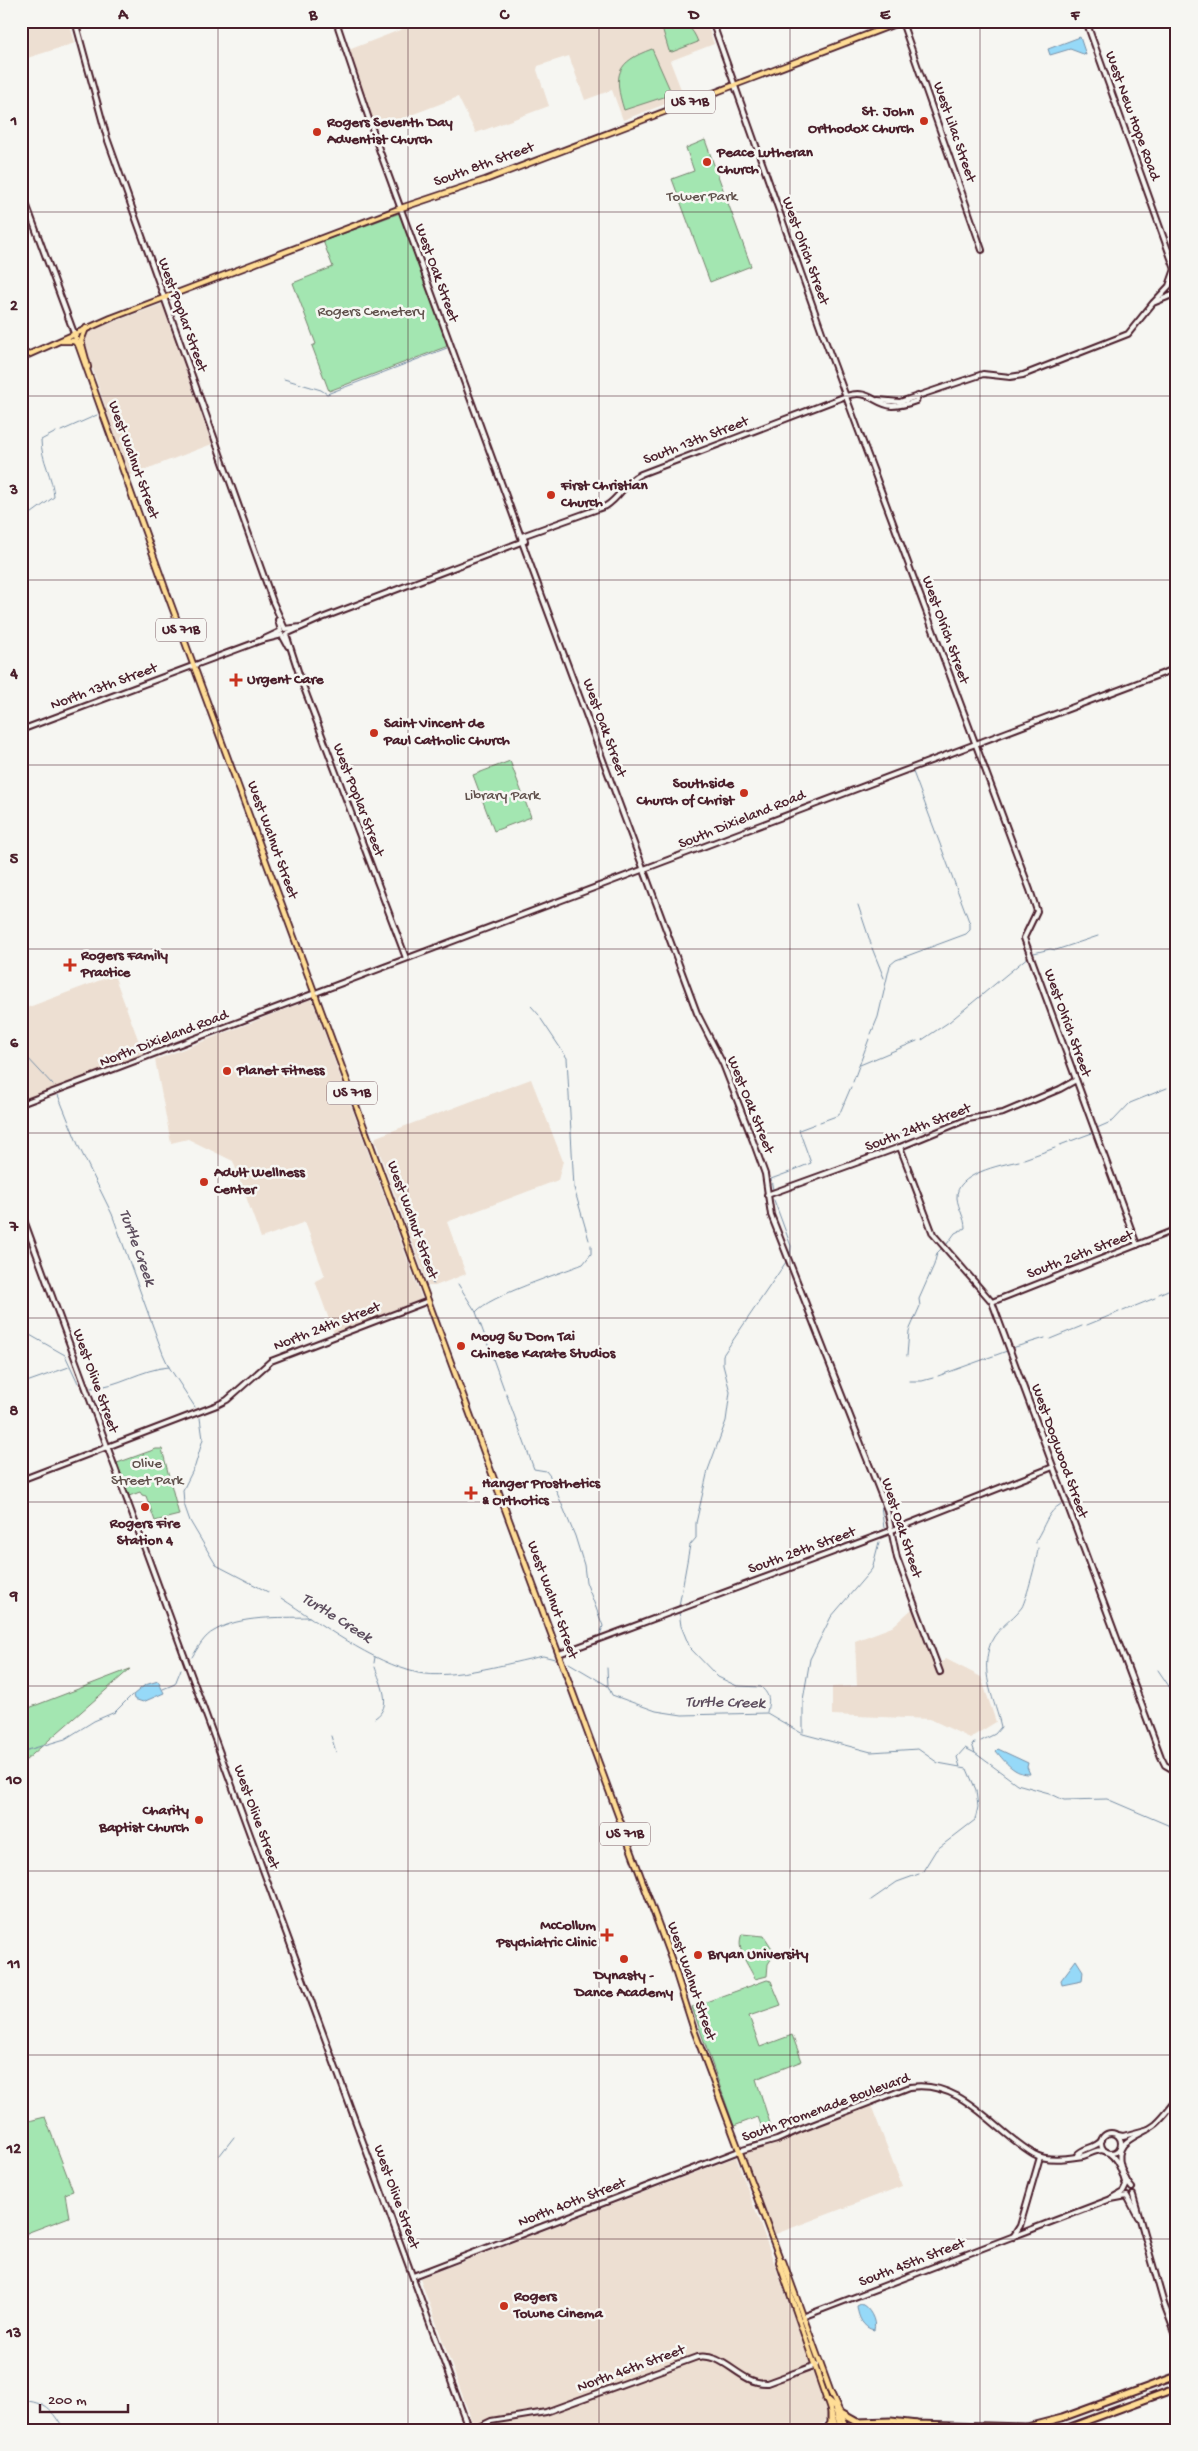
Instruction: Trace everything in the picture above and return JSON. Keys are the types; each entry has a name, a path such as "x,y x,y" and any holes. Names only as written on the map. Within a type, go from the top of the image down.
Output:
{"highway":[{"path":"1015,2430 1062,2418 1177,2376"},
{"path":"1062,2430 1177,2388"},
{"path":"826,2400 834,2408 842,2430"},
{"path":"826,2430 830,2423 831,2413"},
{"path":"841,2413 857,2422 891,2421 917,2424 1026,2427"},
{"path":"883,2430 917,2424"}],"main road":[{"name":"South 8th Street","path":"21,358 74,333 164,298 400,208 485,180 902,22"},
{"name":"US 71B","path":"86,328 81,341 88,362 88,372"},
{"name":"West Walnut Street","path":"74,333 194,666 559,1654 739,2152 780,2259 783,2261 820,2363 848,2430"},
{"path":"60,341 74,341 78,345"},
{"name":"West Walnut Street","path":"780,2259 778,2262 837,2430"}],"street":[{"name":"West Poplar Street","path":"74,21 106,138 283,632 406,958"},
{"name":"West Oak Street","path":"336,21 400,208 644,870 704,1031 716,1050 744,1116 765,1174 767,1195 772,1215 785,1252 887,1510 897,1558 940,1672"},
{"name":"West Olrich Street","path":"712,21 846,396 1037,911 1024,938 1137,1245"},
{"name":"West New Hope Road","path":"1086,21 1177,275"},
{"name":"West Lilac Street","path":"902,22 925,81 982,250"},
{"name":"West Walnut Street","path":"21,190 74,333"},
{"path":"1153,303 1170,286 1175,269"},
{"name":"South 13th Street","path":"194,666 512,545 533,534 606,506 617,497 629,480 641,474 846,396 864,394 891,406 903,405 916,401 918,397 976,375 1017,377 1071,358 1128,334 1153,303 1177,293"},
{"name":"North 13th Street","path":"21,730 194,666"},
{"name":"South Dixieland Road","path":"315,994 974,743 1177,668"},
{"name":"North Dixieland Road","path":"21,1104 315,994"},
{"name":"South 24th Street","path":"767,1195 900,1147 968,1120 1003,1113 1060,1089 1076,1080"},
{"name":"West Dogwood Street","path":"900,1147 933,1234 992,1302 1161,1757 1165,1765 1177,1772"},
{"name":"West Olive Street","path":"21,1212 470,2430"},
{"name":"South 26th Street","path":"992,1302 1177,1229"},
{"name":"North 24th Street","path":"21,1480 108,1448 228,1400 271,1361 428,1300"},
{"name":"South 28th Street","path":"559,1654 890,1531 1053,1467"},
{"name":"South Promenade Boulevard","path":"739,2152 777,2140 910,2087 921,2085 934,2086 956,2094 1020,2144 1040,2157"},
{"path":"1011,2238 1020,2226 1040,2157 1059,2159 1077,2155 1082,2156 1100,2150 1113,2152 1125,2141 1149,2129 1177,2100"},
{"path":"1077,2155 1098,2145 1108,2134 1123,2136 1149,2129"},
{"path":"1114,2134 1121,2141 1120,2161 1132,2188 1138,2217 1177,2338"},
{"path":"1103,2138 1103,2147 1118,2166 1127,2196 1138,2217"},
{"name":"North 40th Street","path":"413,2276 739,2152"},
{"path":"1125,2189 1132,2188"},
{"name":"South 45th Street","path":"1111,2199 1125,2189"},
{"path":"1127,2196 1133,2195"},
{"name":"South 45th Street","path":"804,2316 1111,2199 1127,2196"},
{"path":"1020,2226 1028,2231"},
{"name":"North 46th Street","path":"470,2430 484,2423 499,2419 546,2412 696,2357 718,2358 744,2378 760,2383 767,2383 820,2363"}],"shaded area":[{"path":"21,21 69,21 75,43 21,60"},
{"path":"423,21 706,21 714,44 670,61 684,97 623,120 612,90 585,100 569,56 538,66 537,70 549,106 476,133 458,97 372,130 346,51"},
{"path":"162,304 212,444 128,476 83,340 89,331"},
{"path":"114,975 144,1055 21,1103 21,1010"},
{"path":"312,999 422,1299 334,1333 315,1281 325,1276 305,1222 261,1238 233,1161 188,1139 171,1143 155,1060"},
{"path":"531,1079 563,1161 558,1180 447,1222 466,1274 435,1286 428,1286 375,1140 376,1137"},
{"path":"912,1609 935,1669 946,1659 981,1677 996,1722 970,1738 930,1719 832,1715 832,1687 857,1686 855,1641 892,1627"},
{"path":"871,2105 902,2186 773,2235 743,2154 763,2146 771,2146 797,2133"},
{"path":"736,2157 829,2414 824,2423 809,2430 475,2430 420,2278"}],"green space":[{"path":"670,21 680,22 688,26 698,42 672,52 669,51 661,24"},
{"path":"652,49 671,92 670,95 624,110 619,88 620,71 631,59"},
{"name":"Tower Park","path":"705,140 751,266 710,282 672,179 694,171 686,148"},
{"name":"Rogers Cemetery","path":"400,213 448,346 329,391 312,346 316,344 293,283 333,267 323,241"},
{"name":"Library Park","path":"510,761 531,817 494,831 473,775"},
{"name":"Olive Street Park","path":"156,1449 162,1449 179,1515 155,1521 146,1496 140,1492 129,1496 117,1463"},
{"path":"130,1669 25,1761 21,1763 21,1711"},
{"path":"742,1934 764,1936 775,1953 768,1964 767,1976 755,1979 741,1952 740,1940"},
{"path":"767,1980 771,1981 781,2005 749,2016 760,2047 792,2035 802,2061 756,2079 773,2133 765,2136 758,2117 734,2126 692,2007"},
{"path":"45,2117 73,2191 65,2194 69,2217 24,2234 21,2232 21,2123"}],"water":[{"path":"1080,37 1086,55 1070,49 1050,55 1048,49"},
{"path":"158,1681 164,1693 143,1702 134,1699 133,1695 145,1685"},
{"path":"998,1749 1028,1763 1027,1767 1030,1774 1025,1774 1011,1767 996,1751"},
{"path":"1076,1960 1083,1971 1082,1981 1062,1985 1061,1980"},
{"path":"861,2304 872,2315 875,2326 874,2330 867,2327 860,2318 857,2306"}],"waterway":[{"path":"284,379 321,390 327,394 447,348"},
{"path":"61,431 97,415"},
{"path":"21,521 54,497 41,440 56,432"},
{"path":"871,1034 878,1017 890,965 896,960 966,934 970,930 970,924 913,772"},
{"path":"858,905 871,944"},
{"path":"1034,953 1050,949 1056,950 1098,936"},
{"path":"872,948 884,978"},
{"path":"922,1040 949,1022 1029,956"},
{"path":"531,1006 539,1015"},
{"path":"541,1019 567,1058 574,1188 589,1240"},
{"path":"853,1082 869,1039"},
{"path":"860,1065 917,1041"},
{"name":"Turtle Creek","path":"21,1045 26,1056 53,1085"},
{"path":"820,1122 839,1115 851,1087"},
{"path":"1097,1128 1113,1121 1130,1103 1167,1088"},
{"name":"Turtle Creek","path":"58,1095 79,1147 112,1214 163,1354 169,1367 195,1407"},
{"path":"794,1170 811,1163 799,1130 815,1124"},
{"path":"1060,1145 1092,1133"},
{"path":"1024,1159 1055,1148"},
{"path":"947,1244 955,1233 965,1228 957,1198 958,1190 963,1183 980,1172 1019,1161"},
{"path":"773,1190 771,1179 790,1172"},
{"path":"774,1200 791,1246 790,1257"},
{"path":"504,1389 476,1312 483,1306 510,1292 583,1264 591,1254 591,1245"},
{"path":"907,1356 909,1331 920,1306 919,1299 934,1265 937,1253 941,1249"},
{"path":"679,1606 690,1545 696,1538 696,1523 708,1470 726,1421 730,1392 723,1365 723,1355 786,1262"},
{"path":"425,1267 433,1284"},
{"path":"458,1284 476,1312"},
{"path":"1159,1294 1177,1286"},
{"path":"1123,1311 1155,1298"},
{"path":"1087,1325 1119,1312"},
{"path":"1050,1339 1082,1326"},
{"path":"21,1330 65,1355 78,1383"},
{"path":"1012,1348 1045,1338"},
{"path":"938,1376 1007,1351"},
{"path":"21,1384 69,1367"},
{"path":"91,1388 111,1385 149,1371 169,1367"},
{"path":"909,1381 922,1381 933,1378"},
{"path":"506,1393 534,1469 546,1471 550,1476 575,1536 584,1565 586,1582 603,1626 600,1635"},
{"name":"Turtle Creek","path":"200,1418 203,1439 195,1466 183,1490 184,1504 190,1521 216,1565 268,1592"},
{"path":"1069,1501 1075,1497"},
{"path":"1036,1543 1049,1515 1061,1504"},
{"path":"881,1506 884,1528"},
{"path":"803,1732 803,1700 810,1659 831,1617 872,1569 879,1542"},
{"path":"981,1741 995,1734 1001,1727 988,1679 987,1659 989,1648 994,1636 1022,1607 1038,1548"},
{"name":"Turtle Creek","path":"281,1598 365,1651 400,1668 418,1673 432,1675 464,1673 543,1656 555,1659"},
{"path":"679,1612 681,1626 690,1648 718,1677 737,1686 761,1687 769,1699 767,1712"},
{"path":"192,1657 207,1636 236,1622 260,1618 309,1617"},
{"name":"Turtle Creek","path":"374,1663 375,1657"},
{"name":"Turtle Creek","path":"569,1663 608,1686 612,1695 656,1711 682,1715 767,1713 803,1734 871,1752 918,1749 938,1763 960,1767 957,1757 965,1748 975,1753 1017,1784 1049,1793 1064,1800 1107,1799 1177,1829"},
{"path":"375,1667 385,1701 381,1713 375,1718"},
{"path":"607,1668 608,1685"},
{"path":"163,1689 175,1684 181,1669"},
{"path":"1158,1670 1177,1698"},
{"path":"21,1752 65,1739 94,1721 115,1712 132,1695"},
{"path":"331,1736 336,1752"},
{"path":"975,1743 972,1744 975,1753"},
{"path":"923,1871 936,1850 975,1820 978,1807 976,1790 967,1769 961,1768"},
{"path":"871,1900 897,1882 919,1874"},
{"path":"220,2155 234,2137"},
{"path":"21,2400 43,2405 52,2412 64,2430"}],"place":[{"name":"St. John Orthodox Church","path":"924,121"},
{"name":"Rogers Seventh Day Adventist Church","path":"317,132"},
{"name":"Peace Lutheran Church","path":"707,162"},
{"name":"First Christian Church","path":"551,495"},
{"name":"Urgent Care","path":"236,680"},
{"name":"Saint Vincent de Paul Catholic Church","path":"374,733"},
{"name":"Southside Church of Christ","path":"744,793"},
{"name":"Rogers Family Practice","path":"70,965"},
{"name":"Planet Fitness","path":"227,1071"},
{"name":"Adult Wellness Center","path":"204,1182"},
{"name":"Moug Su Dom Tai Chinese Karate Studios","path":"461,1346"},
{"name":"Hanger Prosthetics & Orthotics","path":"471,1493"},
{"name":"Rogers Fire Station 4","path":"145,1507"},
{"name":"Charity Baptist Church","path":"199,1820"},
{"name":"McCollum Psychiatric Clinic","path":"607,1935"},
{"name":"Bryan University","path":"698,1955"},
{"name":"Dynasty - Dance Academy","path":"624,1959"},
{"name":"Rogers Towne Cinema","path":"504,2306"}]}
